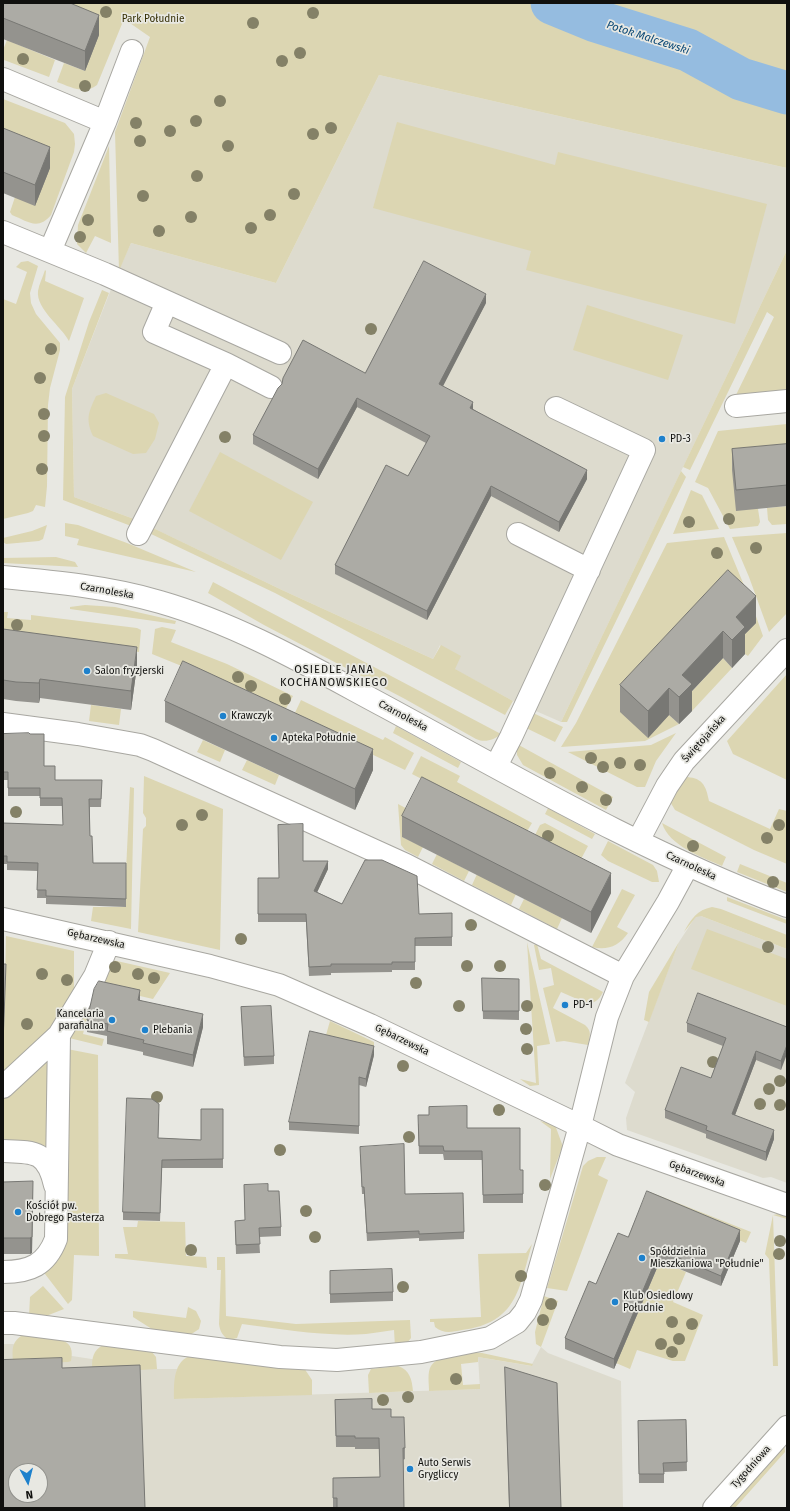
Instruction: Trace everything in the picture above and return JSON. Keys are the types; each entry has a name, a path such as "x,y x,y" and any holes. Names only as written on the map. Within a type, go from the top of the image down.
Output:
{"street":[{"path":"50,251 105,122 132,50"},
{"path":"3,79 105,122"},
{"path":"3,232 167,302 280,353"},
{"path":"167,302 154,332 226,364 272,387"},
{"path":"138,534 226,364"},
{"path":"736,406 787,401"},
{"path":"496,766 644,450 556,408"},
{"path":"518,534 589,570"},
{"name":"Czarnoleska","path":"3,577 89,587 159,602 219,623 284,652 638,841 727,883 787,906"},
{"name":"Świętojańska","path":"638,841 667,786 684,761 787,650"},
{"path":"3,724 78,734 140,745 153,750 406,865 623,976"},
{"path":"3,1322 312,1360 337,1360 398,1355 476,1342 490,1338 517,1322 525,1312 531,1300 580,1126 607,1018 623,976 668,902 688,865"},
{"name":"Gębarzewska","path":"3,918 210,966 279,985 370,1025 618,1145 787,1205"},
{"path":"3,1087 59,1035 95,976 109,942"},
{"path":"3,1272 24,1271 34,1267 43,1261 56,1238 58,1196 59,1035"},
{"path":"3,1151 34,1153 43,1159 50,1169 58,1196"},
{"name":"Tygodniowa","path":"714,1508 787,1427"}],"shaded area":[{"path":"379,75 787,168 787,250 561,722 513,701 454,669 440,645 433,659 282,590 134,519 74,497 72,389 115,279 131,243 276,283"},
{"path":"696,916 701,916 787,949 787,1183 771,1177 763,1178 627,1130 626,1118 635,1092 625,1083 679,942"},
{"path":"3,1344 13,1344 72,1356 157,1369 177,1369 174,1399 480,1389 478,1357 531,1366 541,1347 548,1353 621,1381 623,1508 3,1508"}],"green space":[{"name":"Park Południe","path":"18,3 787,3 787,168 379,75 276,283 131,243 119,271 115,132 150,37 124,19 97,85 92,88 82,90 72,88 57,82 64,63 85,71"},
{"path":"7,40 55,60 49,77 4,60 3,50"},
{"path":"3,99 65,123 74,134 74,152 51,215 42,223 37,224 28,222 12,215 10,212 15,197 3,149"},
{"path":"397,122 555,165 558,152 767,204 735,324 526,270 531,251 373,208"},
{"path":"109,146 111,243 95,236 86,253 77,244 78,225"},
{"path":"787,250 787,392 735,397 774,317 767,312 690,470 683,467"},
{"path":"28,261 38,266 30,293 31,303 36,314 60,343 60,350 50,388 48,405 47,486 45,507 36,505 33,511 3,519 3,299 16,304 27,272 16,267 21,262"},
{"path":"45,270 45,281 84,298 69,341 45,311 38,298 38,291"},
{"path":"102,290 109,293 72,389 74,497 134,519 131,526 63,500 65,397 89,322"},
{"path":"587,305 683,335 668,380 573,350"},
{"path":"106,393 154,414 159,423 155,439 146,453 133,454 93,436 89,424 90,411 96,396"},
{"path":"787,424 787,465 758,509 760,522 758,526 730,529 708,488 695,482 718,431"},
{"path":"220,452 313,502 281,560 189,511"},
{"path":"681,471 686,477 567,722 561,722"},
{"path":"691,490 702,495 719,529 673,534"},
{"path":"787,506 787,524 772,525 768,520 767,508"},
{"path":"65,523 78,525 127,543 196,572 77,545 79,539 65,536"},
{"path":"47,525 43,539 39,541 6,544 3,542 3,538 32,531"},
{"path":"151,527 282,590 433,659 441,645 461,656 455,669 513,701 505,715 275,593 149,533"},
{"path":"787,533 787,613 769,632 749,577 732,537"},
{"path":"724,537 751,602 763,636 748,656 745,654 728,598 669,715 679,724 645,741 561,747 576,723 667,543"},
{"path":"56,557 75,562 78,567 3,563 3,558"},
{"path":"213,582 501,734 489,740 483,741 476,739 405,699 264,625 208,593"},
{"path":"85,605 115,607 176,621 175,624 70,609 70,607"},
{"path":"3,612 8,612 7,618 31,620 31,615 137,628 141,630 139,652 3,633"},
{"path":"162,627 176,630 171,642 227,664 293,696 284,712 152,654 155,629"},
{"path":"723,658 732,668 692,711 682,702"},
{"path":"787,674 787,780 733,754 727,741"},
{"path":"301,700 383,740 385,737 414,753 405,770 293,717"},
{"path":"91,705 121,709 119,725 89,721"},
{"path":"531,712 563,727 555,742 524,727"},
{"path":"396,726 461,762 458,768 393,733"},
{"path":"676,733 656,761 645,787 637,787 568,752 651,745"},
{"path":"203,740 225,750 220,762 197,752"},
{"path":"517,744 613,797 606,810 523,765 517,755"},
{"path":"421,756 460,776 457,782 532,823 526,833 412,774"},
{"path":"247,760 279,775 275,785 242,770"},
{"path":"144,776 223,809 220,950 138,932 143,829 146,826 146,818 143,813"},
{"path":"684,777 699,780 705,786 709,801 770,829 779,809 787,811 787,864 754,850 675,810 669,800"},
{"path":"130,787 134,788 131,929 91,921 93,907 126,907"},
{"path":"398,804 415,813 402,837 423,847 418,857 405,850 401,845"},
{"path":"548,808 595,834 592,839 545,814"},
{"path":"545,823 588,846 580,861 534,837 540,825"},
{"path":"662,823 726,857 722,866 687,850 672,838"},
{"path":"608,841 653,865 657,871 659,882 652,882 608,861 601,855"},
{"path":"437,854 469,871 464,881 432,864"},
{"path":"740,864 787,883 787,892 737,872"},
{"path":"477,874 516,894 511,905 472,885"},
{"path":"622,889 635,895 617,927 628,933 617,944 608,948 592,947"},
{"path":"727,897 787,920 787,924 727,901"},
{"path":"524,899 562,918 557,929 519,909"},
{"path":"712,907 721,909 787,935 787,949 701,916 696,917 684,932 689,923 698,913"},
{"path":"707,929 787,959 787,1006 691,969"},
{"path":"6,936 74,951 74,995 50,1032 3,1078"},
{"path":"527,942 550,1044 537,1046 539,1085 530,1086 520,1079 536,1083"},
{"path":"679,942 649,1022 644,1020 649,992"},
{"path":"537,944 541,959 603,992 595,1002 584,1004 576,1002 577,999 561,992 553,1008 585,1025 589,1029 590,1034 588,1045 564,1041 556,1042 543,988 554,985 551,968 539,970 534,945"},
{"path":"108,959 170,973 153,999 97,986"},
{"path":"93,995 83,1034 104,1039 102,1046 65,1037"},
{"path":"330,1021 374,1042 374,1055 324,1042"},
{"path":"54,1048 54,1162 3,1142 3,1096"},
{"path":"67,1049 98,1055 99,1256 74,1255 72,1300 68,1304 42,1270"},
{"path":"540,1121 555,1125 562,1144 562,1148 550,1179 551,1129"},
{"path":"597,1157 606,1157 598,1175 608,1180 567,1291 547,1288 583,1166 588,1161"},
{"path":"650,1192 751,1232 746,1243 647,1201"},
{"path":"778,1214 787,1216 787,1219 773,1215"},
{"path":"773,1215 778,1366 773,1366 769,1259 765,1254"},
{"path":"138,1221 185,1222 186,1256 206,1257 207,1268 115,1258 115,1254 128,1254 123,1227 137,1227"},
{"path":"532,1244 519,1289 505,1312 494,1320 480,1326 451,1332 441,1331 435,1327 434,1322 430,1322 430,1319 481,1317 478,1254 526,1253"},
{"path":"217,1257 225,1257 226,1316 296,1324 410,1320 411,1338 407,1343 395,1347 394,1330 351,1335 304,1332 242,1324 237,1338 229,1340 222,1334 219,1324 221,1270 217,1270"},
{"path":"660,1261 686,1272 673,1302 703,1315 685,1361 673,1361 637,1350 630,1369 616,1363"},
{"path":"43,1286 64,1309 41,1318 29,1316 30,1297"},
{"path":"544,1296 558,1301 541,1347 536,1344 535,1332"},
{"path":"188,1307 196,1311 201,1321 199,1329 190,1335 155,1331 133,1317 133,1311 186,1318"},
{"path":"21,1336 49,1338 60,1340 69,1344 72,1354 71,1361 13,1364 14,1345 17,1339"},
{"path":"103,1345 152,1352 156,1357 157,1369 140,1370 92,1368 94,1355"},
{"path":"482,1353 533,1364 532,1366 478,1357 478,1362 461,1364 463,1385 480,1384 480,1389 429,1391 429,1371 435,1362 447,1356"},
{"path":"192,1355 304,1368 312,1380 312,1395 174,1399 174,1386 178,1367 181,1362"},
{"path":"398,1366 405,1370 410,1376 413,1391 369,1393 368,1375 371,1369"},
{"path":"784,1441 785,1452 735,1508 721,1508"}],"building":[{"path":"3,3 70,3 99,15 85,51 3,18"},
{"path":"3,128 50,147 35,185 3,172"},
{"path":"424,261 486,294 439,384 473,402 470,408 587,470 559,522 491,486 427,611 335,565 386,465 408,476 430,436 357,398 318,469 253,435 278,388 282,384 283,378 303,340 365,373"},
{"path":"787,444 787,485 736,490 732,449"},
{"path":"728,570 756,596 736,617 745,627 732,640 723,631 682,675 692,684 679,697 669,688 648,711 620,685"},
{"path":"3,629 137,647 131,691 40,679 39,683 3,680"},
{"path":"183,661 373,749 355,789 165,701"},
{"path":"3,734 44,734 44,766 55,766 55,780 102,780 101,799 89,799 90,836 92,836 93,863 126,863 126,899 46,896 46,890 37,890 38,863 7,862 7,856 3,856 3,823 63,825 62,798 40,798 40,788 8,788 8,772 3,772"},
{"path":"422,777 611,873 591,912 402,816"},
{"path":"303,824 303,861 328,861 314,891 342,904 365,860 382,860 417,876 419,914 452,913 452,937 415,938 415,962 392,962 392,964 331,964 331,966 309,967 306,914 258,914 258,878 279,878 278,825"},
{"path":"3,964 6,964 3,1044"},
{"path":"482,978 519,979 519,1011 483,1011"},
{"name":"Plebania","path":"99,981 140,990 138,1000 203,1014 193,1055 143,1043 144,1040 107,1031 108,1024 87,1020 94,989"},
{"path":"698,993 787,1027 787,1045 781,1061 756,1051 732,1114 774,1130 766,1152 706,1130 707,1126 665,1110 681,1067 711,1078 726,1038 687,1023"},
{"path":"271,1006 274,1056 244,1057 241,1007"},
{"path":"310,1031 374,1046 366,1079 359,1077 359,1126 289,1122"},
{"path":"127,1098 152,1099 159,1104 158,1138 201,1140 201,1109 223,1109 223,1159 162,1160 160,1213 123,1212"},
{"path":"467,1106 467,1128 520,1128 520,1170 523,1170 523,1194 483,1195 482,1151 444,1151 443,1146 419,1146 418,1115 429,1115 429,1107"},
{"path":"404,1144 405,1194 463,1193 464,1232 419,1234 419,1231 367,1233 364,1187 362,1187 360,1147"},
{"name":"Kościół pw. Dobrego Pasterza","path":"33,1181 32,1237 3,1238 3,1182"},
{"path":"268,1184 268,1191 279,1191 281,1227 259,1228 260,1244 236,1245 235,1221 245,1220 244,1185"},
{"path":"647,1191 740,1230 721,1276 660,1250 614,1359 565,1338 589,1281 596,1284 618,1233 628,1237"},
{"path":"392,1269 393,1292 330,1294 330,1271"},
{"path":"62,1358 62,1368 140,1365 145,1508 3,1508 3,1360"},
{"path":"505,1367 557,1383 561,1508 510,1508"},
{"path":"372,1399 372,1409 391,1409 391,1417 404,1417 404,1508 337,1508 337,1498 333,1498 333,1478 380,1477 379,1438 336,1436 335,1400"},
{"path":"686,1420 687,1462 663,1463 664,1474 639,1474 638,1421"}],"waterway":[{"name":"Potok Malczewski","path":"552,3 596,21 688,50 741,79 787,93"}],"place":[{"name":"PD-3","path":"662,439"},
{"name":"Salon fryzjerski","path":"87,671"},
{"name":"Krawczyk","path":"223,716"},
{"name":"Apteka Południe","path":"274,738"},
{"name":"PD-1","path":"565,1005"},
{"name":"Kancelaria parafialna","path":"112,1020"},
{"name":"Plebania","path":"145,1030"},
{"name":"Kościół pw. Dobrego Pasterza","path":"18,1212"},
{"name":"Spółdzielnia Mieszkaniowa \"Południe\"","path":"642,1258"},
{"name":"Klub Osiedlowy Południe","path":"615,1302"},
{"name":"Auto Serwis Grygliccy","path":"410,1469"}],"district":[{"name":"OSIEDLE JANA KOCHANOWSKIEGO","path":"334,676"}]}
